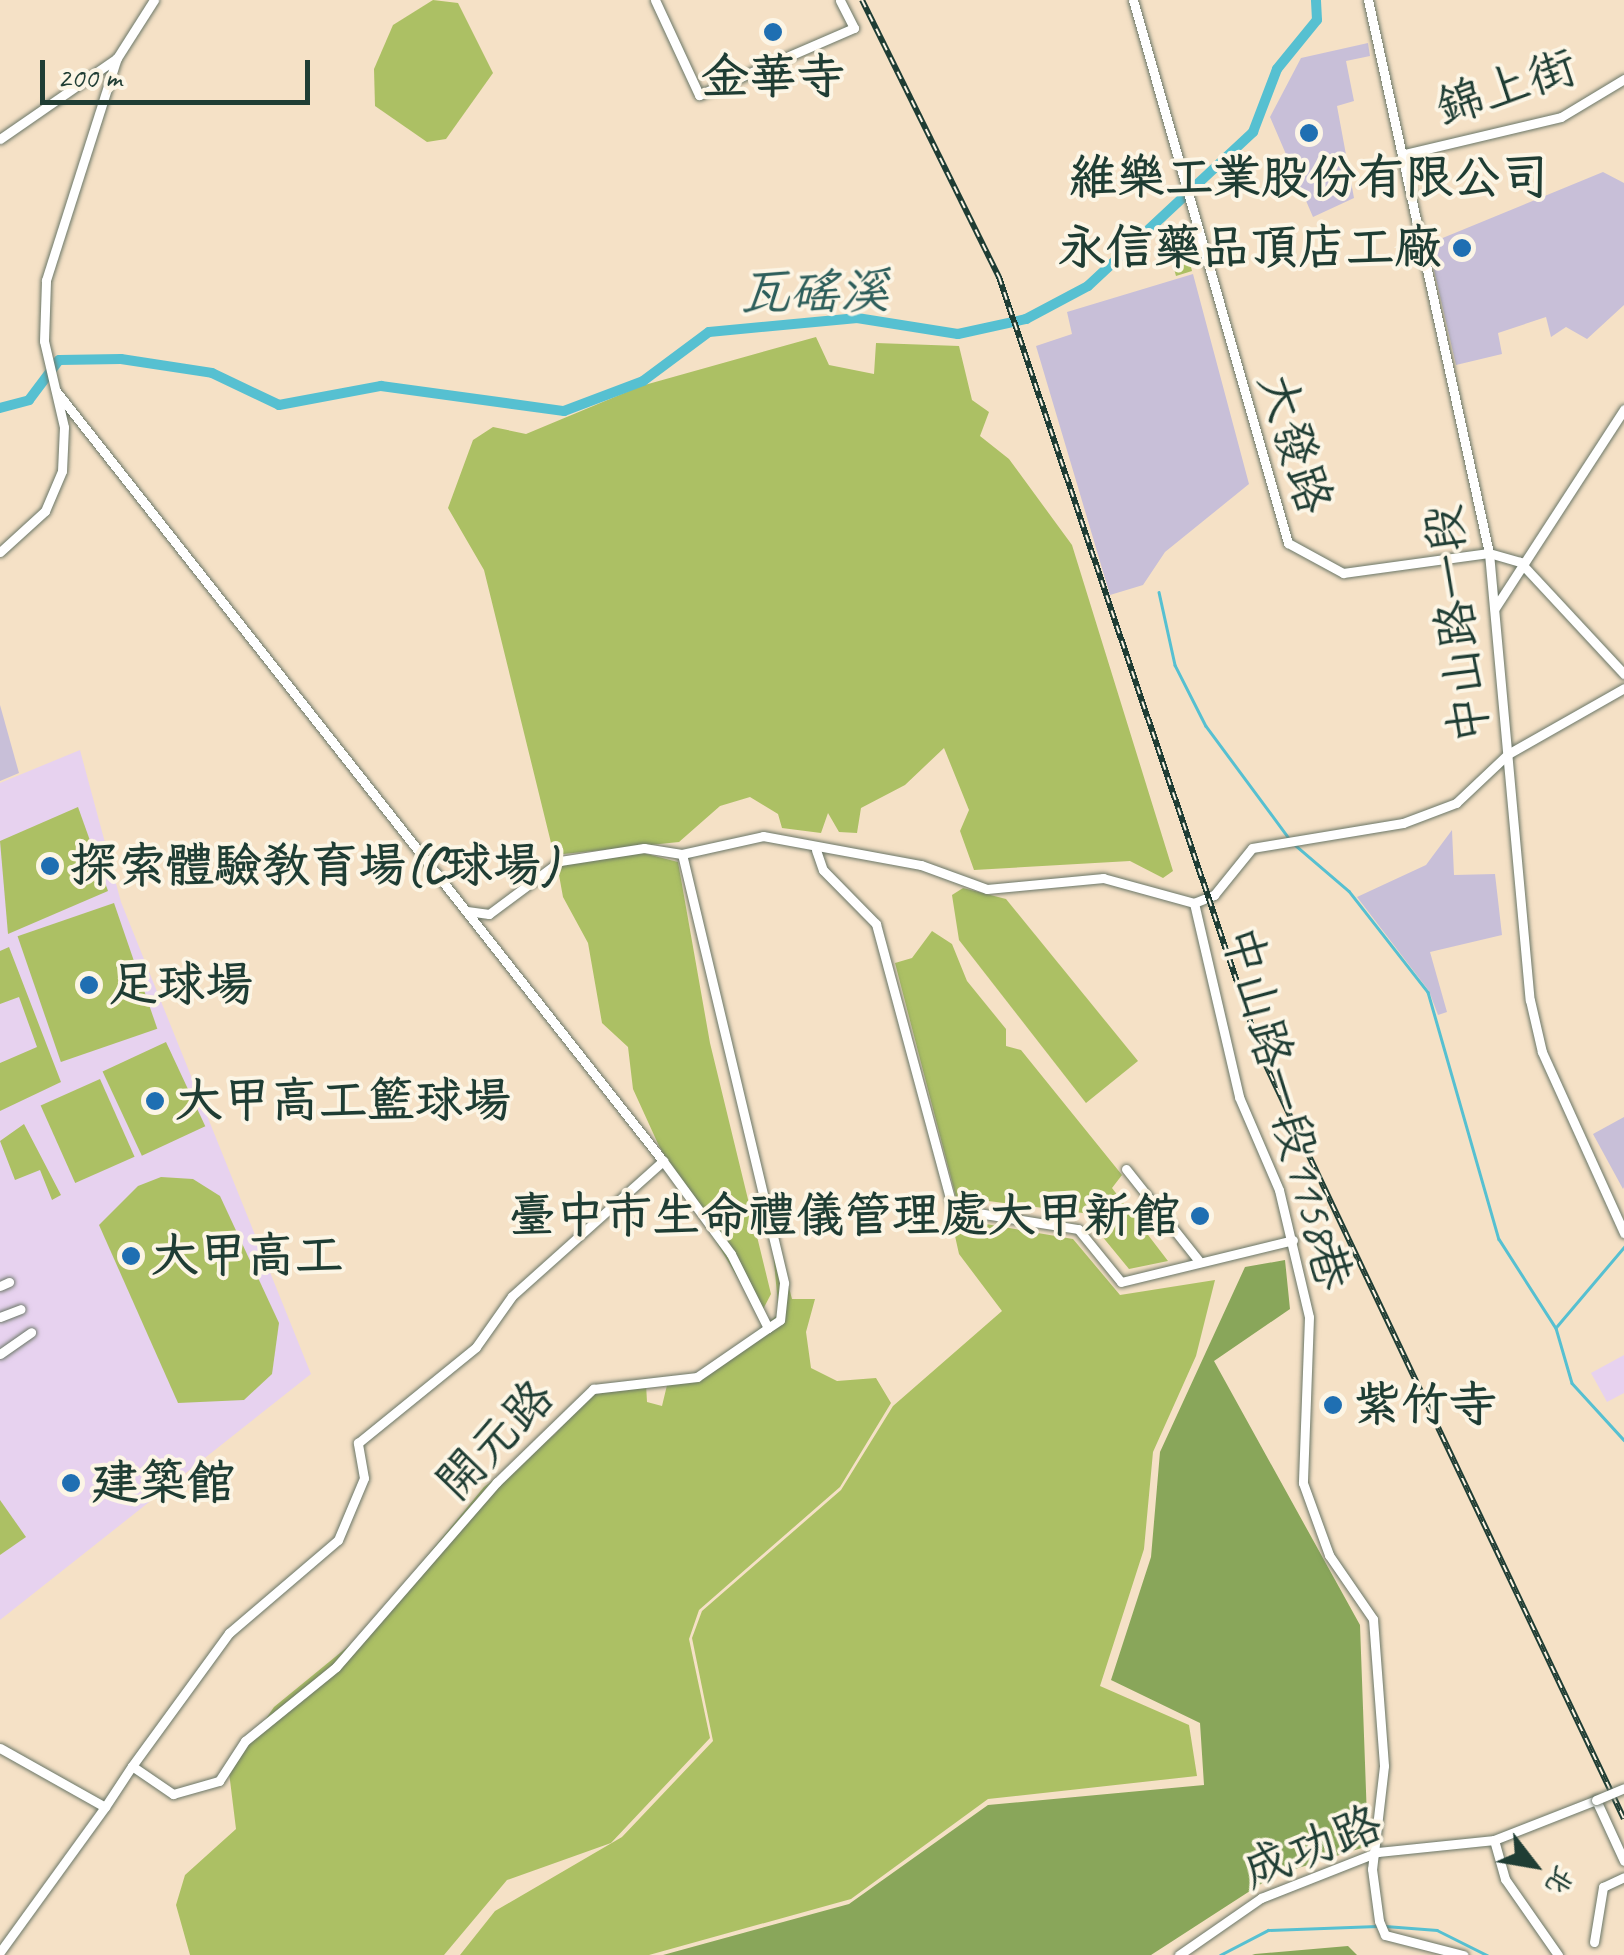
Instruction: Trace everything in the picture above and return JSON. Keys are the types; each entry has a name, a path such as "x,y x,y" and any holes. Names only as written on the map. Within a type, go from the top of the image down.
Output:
{"street":[{"path":"0,552 45,511 62,471 64,427 45,350 46,280 116,58 154,0"},
{"path":"655,0 699,95 854,28 840,0"},
{"name":"大發路","path":"1133,0 1288,544 1343,573 1489,553"},
{"name":"中山路一段","path":"1368,0 1405,154 1489,553 1521,937 1542,1052 1624,1232"},
{"path":"0,138 116,58"},
{"name":"錦上街","path":"1405,154 1562,117 1624,79"},
{"path":"56,390 663,1161 730,1254 768,1328 784,1310 784,1283 682,854"},
{"path":"1494,611 1520,562 1624,408"},
{"path":"64,427 88,427"},
{"path":"1489,553 1520,562 1624,674"},
{"name":"中山路一段1158巷","path":"465,909 489,914 560,862 644,848 682,854 763,836 816,850 910,862 988,889 1103,878 1194,903 1214,895 1252,848 1289,838 1404,823 1456,804 1508,754 1624,688"},
{"path":"816,850 823,870 876,924 953,1209 1078,1229 1121,1282 1198,1260 1293,1240"},
{"name":"中山路一段1158巷","path":"1194,903 1240,1096 1293,1240 1309,1316 1303,1483 1329,1555 1372,1619 1384,1766 1378,1852 1381,1926 1462,1955"},
{"path":"0,1952 230,1633 338,1540 364,1478 358,1443 476,1347 512,1296 663,1161"},
{"path":"1126,1169 1198,1260"},
{"path":"0,1317 20,1308"},
{"name":"開元路","path":"132,1766 174,1794 218,1781 246,1741 360,1642 496,1482 594,1388 697,1377 768,1328"},
{"path":"0,1354 31,1332"},
{"path":"0,1748 105,1808"},
{"name":"成功路","path":"1179,1955 1261,1898 1378,1852 1494,1840 1624,1788"},
{"path":"1596,1800 1624,1861"},
{"path":"1494,1840 1505,1878 1558,1955"},
{"path":"1594,1942 1603,1888 1624,1877"}],"shaded area":[{"name":"維樂工業股份有限公司","path":"1368,43 1370,56 1346,61 1354,101 1337,106 1354,198 1313,217 1270,117 1301,58"},
{"path":"1603,172 1624,183 1624,305 1587,339 1566,327 1551,337 1546,317 1498,333 1502,354 1456,365 1428,244"},
{"path":"1193,274 1249,484 1165,552 1143,585 1110,595 1036,346 1072,334 1067,312"},
{"path":"0,705 19,773 0,781"},
{"name":"大甲高工","path":"80,750 121,902 311,1374 0,1620 0,783"},
{"path":"1452,830 1454,875 1495,874 1502,935 1430,952 1447,1012 1438,1015 1429,991 1357,897 1426,865"},
{"path":"1624,1117 1624,1187 1623,1189 1593,1134"},
{"path":"1624,1355 1624,1393 1607,1402 1591,1373"}],"green space":[{"path":"433,0 458,3 493,73 446,139 427,142 375,106 374,69 393,25"},
{"path":"1183,234 1192,271 1176,276 1168,246"},
{"path":"816,337 829,365 874,374 876,343 959,346 972,400 989,412 980,436 1009,459 1072,545 1173,871 1163,878 1130,861 974,870 960,831 969,810 944,748 905,785 861,808 857,833 839,832 828,813 821,833 782,828 778,814 750,797 720,806 679,842 554,855 484,570 448,508 473,440 493,427 526,434 641,386"},
{"name":"探索體驗教育場(C球場)","path":"78,807 108,891 8,934 0,841"},
{"path":"639,852 678,862 710,1043 771,1294 760,1315 659,1146 633,1089 628,1047 602,1023 588,943 563,897 557,864"},
{"path":"963,888 1006,899 1138,1061 1086,1103 959,940 952,895"},
{"name":"足球場","path":"114,903 157,1029 61,1062 18,936"},
{"path":"932,931 952,944 967,981 1006,1029 1006,1046 1021,1050 1122,1175 1112,1188 1168,1261 1129,1269 1083,1213 956,1197 895,963 912,958"},
{"path":"9,947 61,1082 0,1111 0,1063 37,1047 19,997 0,1004 0,951"},
{"name":"大甲高工籃球場","path":"166,1042 205,1126 142,1156 103,1072"},
{"name":"大甲高工籃球場","path":"100,1079 135,1157 75,1183 41,1105"},
{"path":"24,1124 61,1195 52,1200 40,1170 15,1180 0,1141"},
{"path":"161,1177 193,1179 220,1196 279,1323 272,1374 244,1400 178,1403 99,1225 138,1186"},
{"path":"769,1211 792,1299 815,1299 806,1332 811,1368 837,1381 876,1378 891,1403 840,1487 699,1610 689,1639 710,1738 611,1843 507,1880 444,1955 190,1955 176,1905 185,1875 236,1829 229,1772 274,1707 362,1635 484,1487 555,1434 586,1396 646,1384 647,1402 662,1406 668,1381 696,1378 779,1314"},
{"path":"951,1218 1073,1239 1120,1295 1215,1280 1196,1356 1153,1452 1144,1549 1100,1686 1189,1725 1197,1776 988,1799 851,1899 649,1955 460,1955 495,1911 622,1837 713,1741 692,1638 702,1611 841,1490 893,1406 1002,1311 959,1254"},
{"path":"1285,1260 1290,1309 1214,1361 1360,1625 1368,1846 1273,1876 1151,1955 663,1955 849,1904 988,1805 1204,1785 1200,1723 1111,1680 1151,1557 1160,1452 1245,1267"},
{"path":"0,1500 26,1537 0,1555"},
{"path":"1348,1946 1357,1955 1252,1955 1255,1954"}],"waterway":[{"name":"瓦磘溪","path":"0,408 29,400 59,360 121,359 212,373 279,405 381,386 564,411 643,381 709,332 857,318 958,334 1026,319 1088,286 1253,132 1277,69 1317,20 1316,0"},
{"path":"1159,592 1175,665 1206,726 1289,838"},
{"path":"1294,844 1349,891 1428,992 1499,1239 1556,1328 1572,1383 1624,1440"},
{"path":"1557,1326 1624,1247"},
{"path":"1220,1955 1268,1930 1377,1926"},
{"path":"1385,1926 1437,1930 1487,1955"}],"railway":[{"path":"862,0 999,277 1263,1059 1624,1819"}],"place":[{"name":"金華寺","path":"773,32"},
{"name":"維樂工業股份有限公司","path":"1309,133"},
{"name":"永信藥品頂店工廠","path":"1462,248"},
{"name":"探索體驗教育場(C球場)","path":"50,866"},
{"name":"足球場","path":"89,985"},
{"name":"大甲高工籃球場","path":"155,1101"},
{"name":"臺中市生命禮儀管理處大甲新館","path":"1200,1216"},
{"name":"大甲高工","path":"131,1256"},
{"name":"紫竹寺","path":"1333,1405"},
{"name":"建築館","path":"71,1483"}]}
